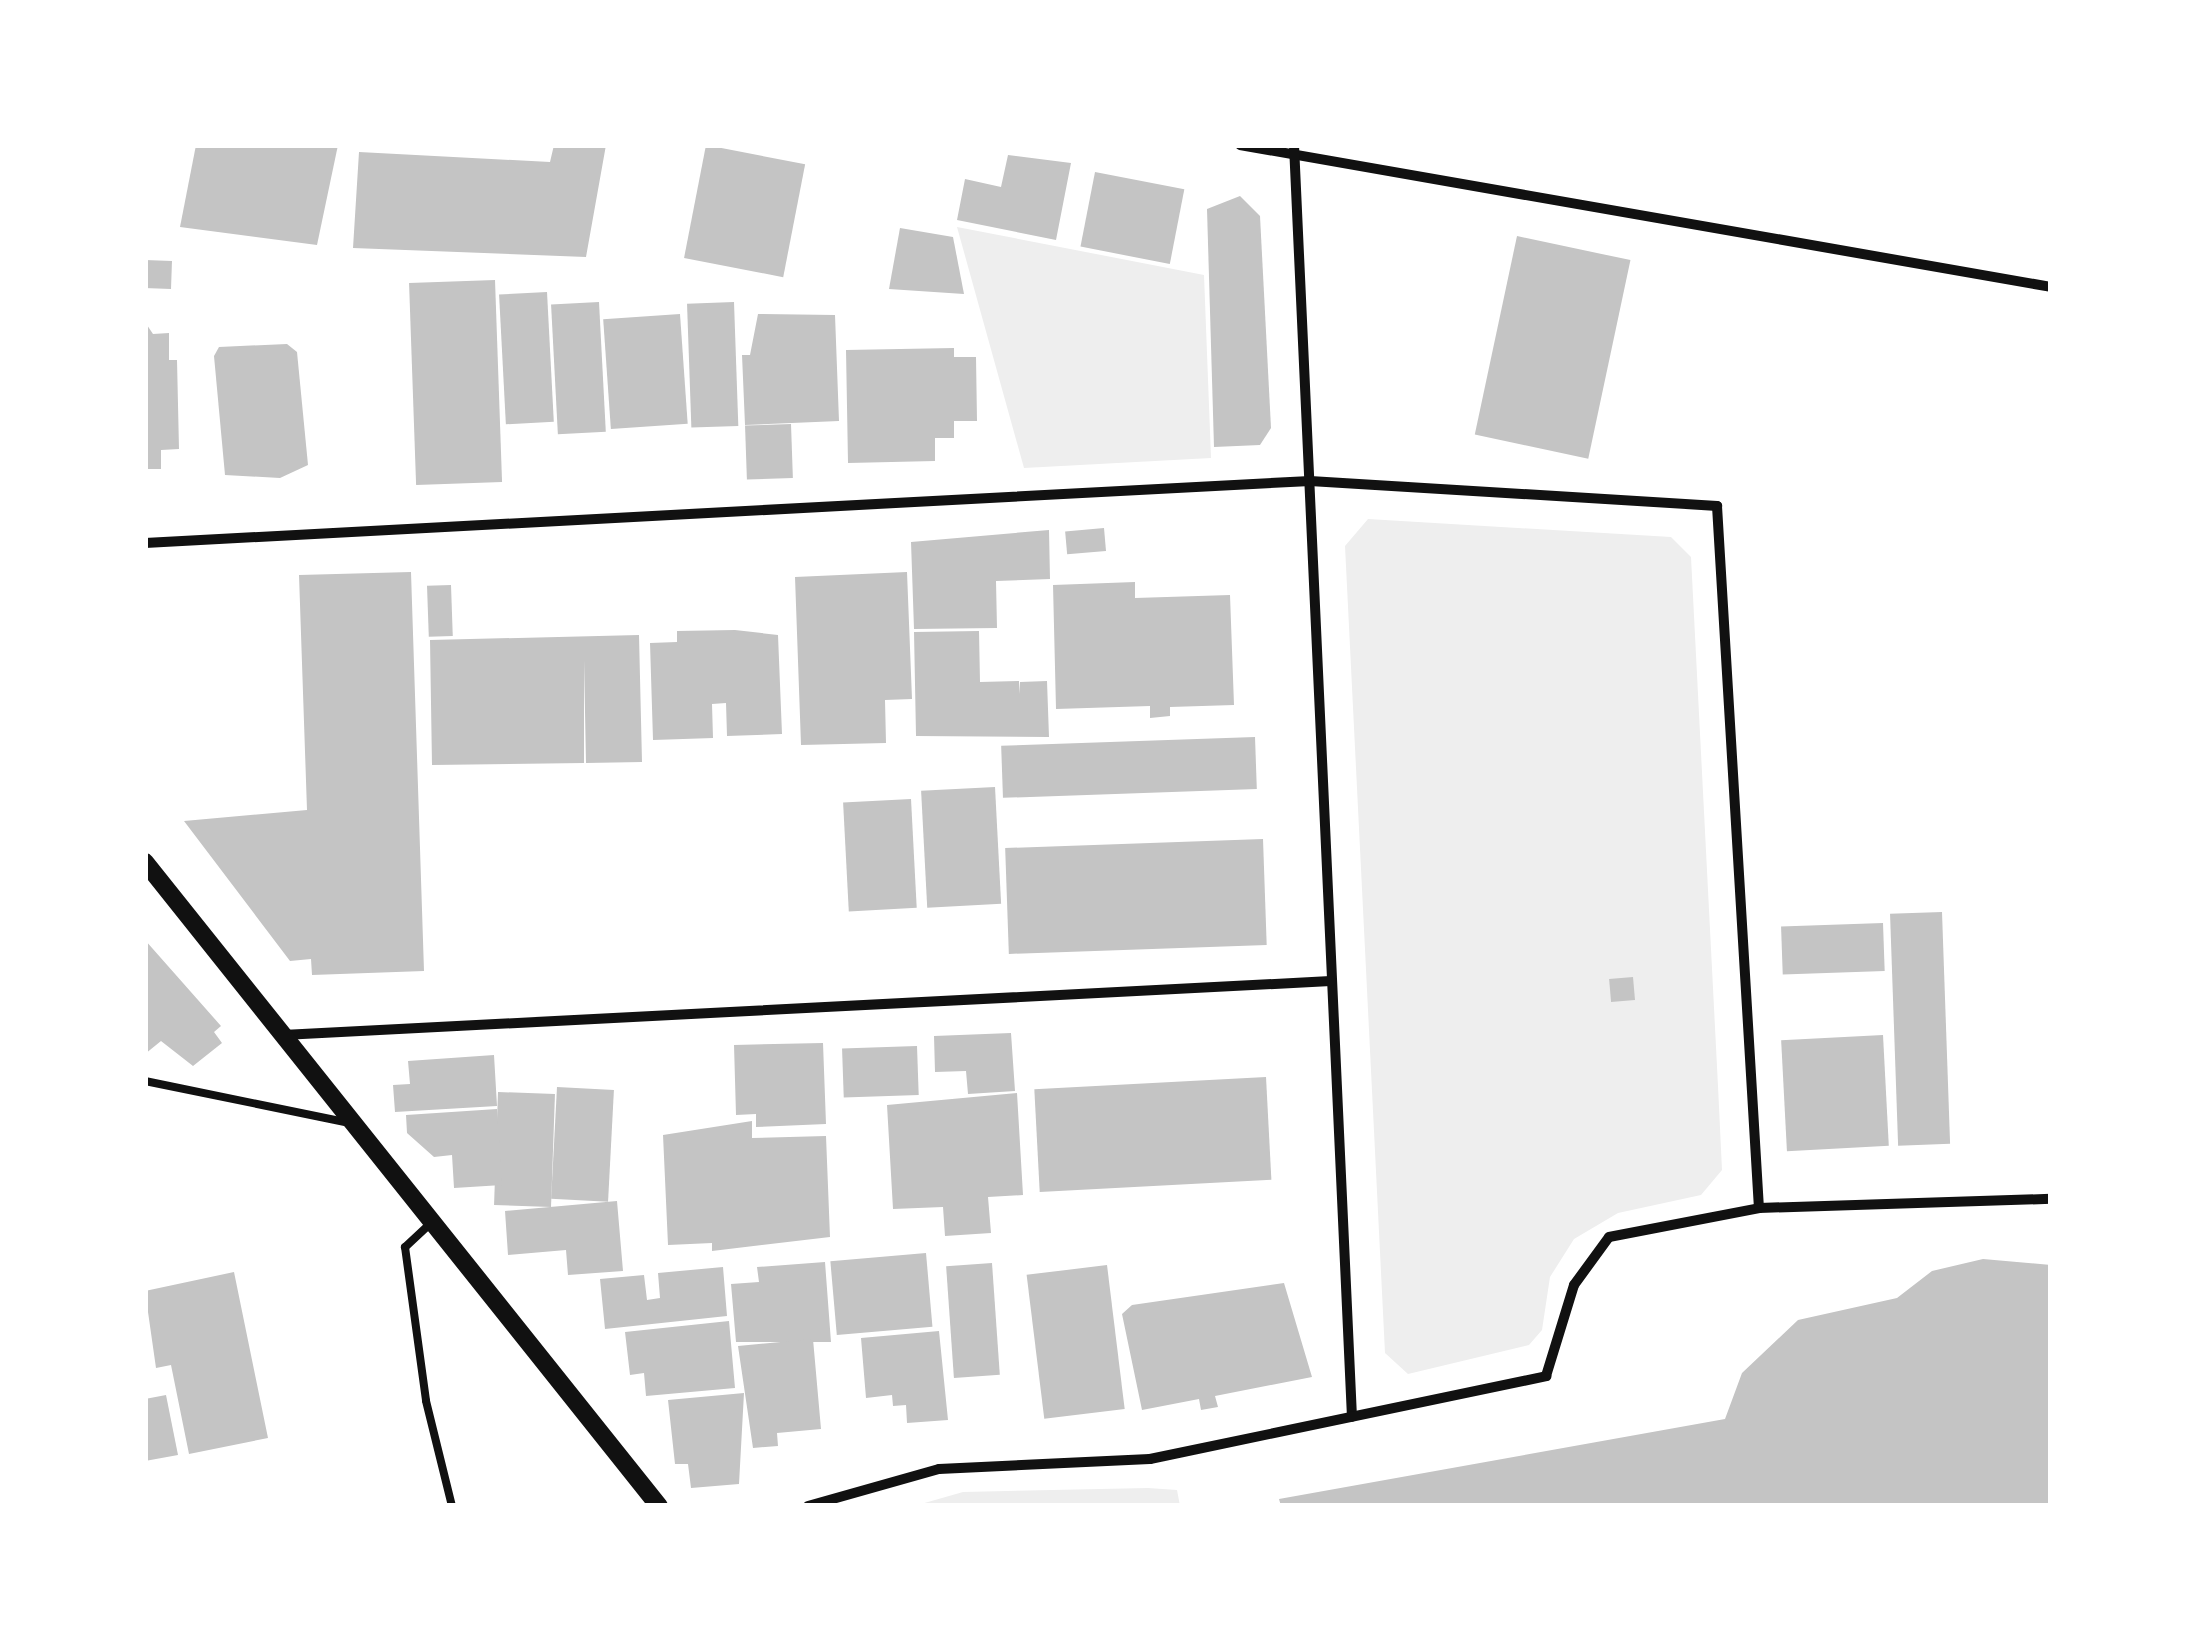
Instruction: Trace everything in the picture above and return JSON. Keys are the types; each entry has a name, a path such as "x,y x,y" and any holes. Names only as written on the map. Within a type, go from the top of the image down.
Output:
{"street":[{"path":"1240,145 1295,150 2051,287"},
{"path":"1295,150 1352,1417"},
{"path":"145,543 1310,480 1717,506 1758,1208"},
{"path":"145,862 659,1506"},
{"path":"283,1035 1331,981"},
{"path":"808,1506 939,1468 1150,1459 1546,1376 1574,1285 1609,1237 1758,1208 2051,1199"}],"lane":[{"path":"145,1081 355,1124"},
{"path":"432,1222 406,1247 426,1401 452,1506"}],"shaded area":[{"path":"957,227 1204,275 1211,458 1024,468"},
{"path":"1368,519 1671,537 1691,557 1722,1170 1701,1195 1618,1213 1574,1239 1550,1277 1542,1330 1529,1345 1408,1374 1385,1353 1345,546"},
{"path":"1177,1490 1180,1506 914,1506 963,1492"}],"building":[{"path":"196,145 338,145 317,245 180,227"},
{"path":"554,145 606,145 586,257 353,248 359,152 550,162"},
{"path":"706,145 805,164 783,277 684,258"},
{"path":"1008,155 1071,163 1056,240 957,220 965,179 1001,187"},
{"path":"1095,172 1184,189 1170,264 1080,247"},
{"path":"1240,196 1260,216 1271,428 1260,445 1214,447 1207,209"},
{"path":"900,228 953,237 964,294 889,289"},
{"path":"1517,236 1630,260 1588,459 1475,435"},
{"path":"145,260 172,261 171,289 145,288"},
{"path":"495,280 502,482 416,485 409,283"},
{"path":"547,292 554,422 506,424 499,295"},
{"path":"599,302 606,432 558,434 551,305"},
{"path":"734,302 738,426 691,428 687,304"},
{"path":"680,314 688,424 611,429 603,319"},
{"path":"758,314 835,315 839,421 745,425 742,355 750,355"},
{"path":"145,322 153,334 169,333 169,360 177,360 179,449 161,450 161,469 145,469"},
{"path":"287,344 297,352 308,465 280,478 225,475 214,356 219,347"},
{"path":"954,348 954,357 976,357 977,421 954,421 954,438 935,438 935,461 848,463 846,350"},
{"path":"791,424 793,478 747,480 745,426"},
{"path":"1104,528 1106,551 1067,554 1065,531"},
{"path":"1049,530 1050,579 996,581 997,628 914,629 911,542"},
{"path":"411,572 424,971 312,975 311,959 290,961 184,821 307,810 299,575"},
{"path":"907,572 912,699 885,700 886,743 801,745 795,577"},
{"path":"1135,582 1135,598 1230,595 1234,705 1170,707 1170,716 1150,718 1150,706 1056,709 1053,585"},
{"path":"451,585 453,636 429,637 427,586"},
{"path":"735,630 778,635 782,734 727,736 726,703 712,704 713,738 653,740 650,643 677,642 677,631"},
{"path":"979,631 980,682 1019,681 1019,694 1020,682 1047,681 1049,737 916,736 914,632"},
{"path":"639,635 642,762 586,763 584,660 584,763 432,765 430,640"},
{"path":"1255,737 1257,789 1003,798 1001,746"},
{"path":"995,787 1001,904 927,908 921,791"},
{"path":"911,799 917,908 849,911 843,803"},
{"path":"1263,839 1267,945 1009,954 1005,848"},
{"path":"1942,912 1950,1144 1898,1146 1890,914"},
{"path":"1883,923 1885,971 1783,975 1781,927"},
{"path":"145,940 221,1026 214,1032 222,1043 193,1066 161,1041 145,1054"},
{"path":"1633,977 1635,1000 1611,1002 1609,979"},
{"path":"1011,1033 1015,1091 968,1094 966,1071 935,1072 934,1036"},
{"path":"1883,1035 1889,1146 1787,1151 1781,1040"},
{"path":"823,1043 826,1124 756,1127 756,1114 736,1115 734,1045"},
{"path":"917,1046 919,1095 844,1098 842,1049"},
{"path":"494,1055 497,1106 395,1112 393,1085 410,1084 408,1061"},
{"path":"1266,1077 1271,1180 1040,1192 1034,1089"},
{"path":"557,1087 614,1090 608,1202 551,1199"},
{"path":"498,1092 555,1094 551,1207 494,1205"},
{"path":"1017,1093 1023,1195 988,1197 991,1233 945,1236 943,1207 893,1209 887,1105"},
{"path":"497,1109 502,1185 454,1188 452,1155 434,1157 407,1133 406,1115"},
{"path":"752,1121 752,1138 826,1136 830,1237 712,1251 712,1243 668,1245 663,1135"},
{"path":"617,1201 623,1271 568,1275 566,1250 508,1255 505,1211"},
{"path":"926,1253 932,1327 837,1335 830,1261"},
{"path":"1983,1259 2051,1265 2051,1506 1281,1506 1279,1499 1725,1419 1742,1373 1798,1320 1897,1298 1932,1271"},
{"path":"825,1262 831,1342 736,1342 731,1284 759,1282 757,1267"},
{"path":"992,1263 1000,1375 954,1378 946,1266"},
{"path":"1107,1265 1125,1409 1044,1419 1027,1275"},
{"path":"723,1267 727,1316 605,1329 600,1279 644,1275 647,1300 660,1298 658,1273"},
{"path":"234,1272 268,1438 189,1454 171,1365 156,1368 145,1291"},
{"path":"1284,1283 1312,1377 1215,1396 1218,1407 1201,1410 1199,1399 1142,1410 1122,1314 1132,1305"},
{"path":"729,1321 735,1388 646,1396 644,1373 630,1375 625,1332"},
{"path":"939,1331 948,1420 907,1423 906,1405 893,1406 892,1395 866,1398 861,1338"},
{"path":"813,1339 821,1429 777,1433 778,1446 753,1448 738,1346"},
{"path":"744,1393 739,1484 691,1488 688,1464 675,1464 668,1400"},
{"path":"166,1395 178,1455 145,1461 145,1399"}]}
